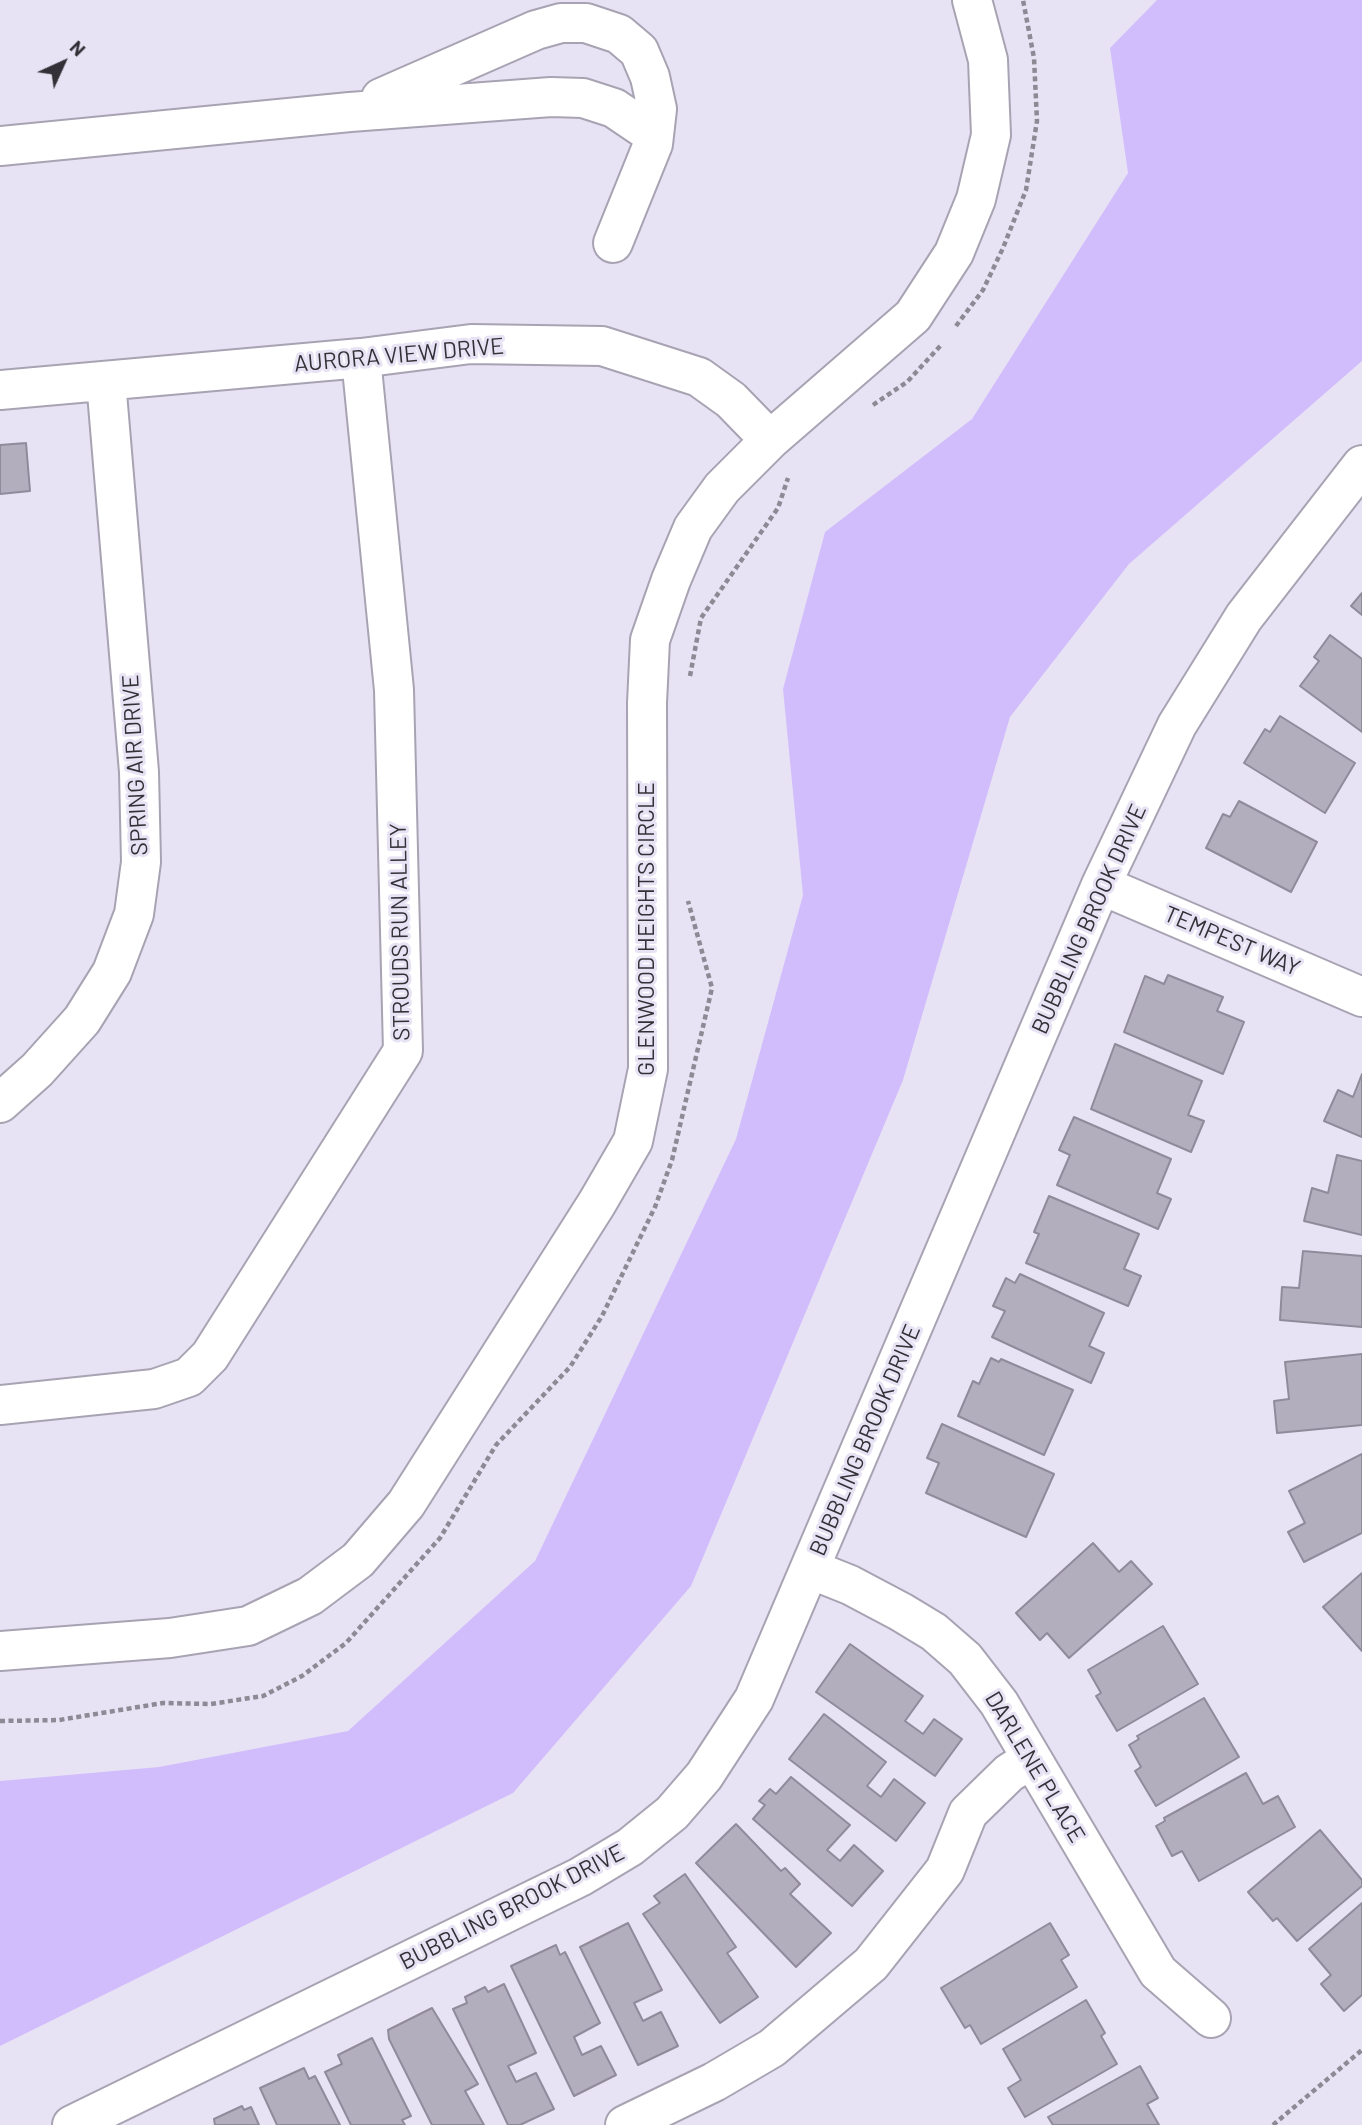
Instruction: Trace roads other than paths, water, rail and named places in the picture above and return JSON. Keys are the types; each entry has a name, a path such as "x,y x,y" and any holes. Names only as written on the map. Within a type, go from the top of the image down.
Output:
{"street":[{"name":"GLENWOOD HEIGHTS CIRCLE","path":"0,1651 170,1638 248,1626 310,1596 358,1560 407,1504 633,1141 648,1069 647,703 650,640 693,528 722,488 770,440 913,316 954,253 976,199 990,135 988,60 972,0"},
{"path":"350,112 537,30 561,23 586,23 619,34 639,51 650,77 657,109 654,135 612,243"},
{"path":"0,146 487,100 583,98 614,108 654,135"},
{"name":"AURORA VIEW DRIVE","path":"0,390 361,358 471,344 603,346 699,377 731,400 770,440"},
{"name":"STROUDS RUN ALLEY","path":"0,1405 154,1390 189,1377 210,1356 403,1051 394,690 361,358"},
{"name":"SPRING AIR DRIVE","path":"0,1103 37,1070 82,1020 112,972 134,914 141,862 139,772 106,381"},
{"name":"BUBBLING BROOK DRIVE","path":"72,2125 580,1877 630,1847 673,1813 704,1776 747,1710 810,1569 1101,885 1177,725 1244,617 1362,465"},
{"name":"TEMPEST WAY","path":"1101,885 1362,997"},
{"name":"DARLENE PLACE","path":"810,1569 850,1585 934,1632 965,1659 999,1703 1158,1972 1211,2018"},
{"path":"625,2125 714,2082 772,2048 871,1964 945,1870 968,1813 1009,1773 1031,1759"}]}
